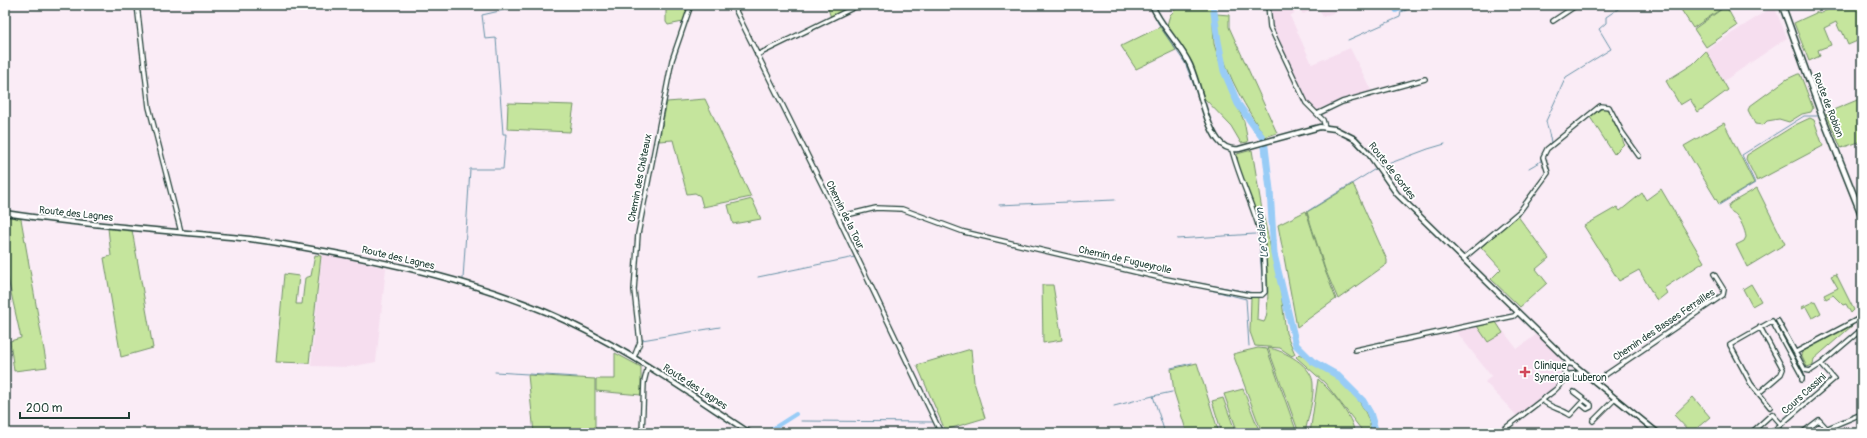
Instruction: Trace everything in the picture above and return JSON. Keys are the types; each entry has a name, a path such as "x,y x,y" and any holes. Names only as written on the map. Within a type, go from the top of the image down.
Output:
{"main road":[{"name":"Route de Robion","path":"1779,5 1794,38"},
{"name":"Route de Robion","path":"1782,5 1862,216"}],"street":[{"path":"138,5 149,107 181,232"},
{"name":"Chemin des Châteaux","path":"634,357 640,342 634,290 638,234 672,60 691,5"},
{"name":"Chemin de la Tour","path":"733,5 838,217 941,433"},
{"path":"757,55 859,5"},
{"path":"1152,5 1190,65 1216,136 1222,145 1232,150 1245,148 1316,127 1325,126 1323,120 1306,103 1270,27 1268,5"},
{"path":"1553,21 1577,5"},
{"path":"1317,114 1342,102 1425,79"},
{"path":"1464,258 1520,211 1527,202 1548,173 1543,157 1547,149 1600,106 1609,107 1622,132 1639,156"},
{"name":"Route de Gordes","path":"1325,126 1343,132 1355,139 1369,154 1397,194 1569,362 1575,366"},
{"name":"Chemin de Fugueyrolle","path":"838,217 876,208 902,209 964,232 1161,278 1249,296 1262,295 1265,292 1260,235 1232,150"},
{"name":"Route des Lagnes","path":"5,213 266,242 359,258 436,275 485,290 546,312 597,336 634,357 750,433"},
{"name":"Chemin des Basses Ferrailles","path":"1595,382 1723,295 1724,290 1714,274"},
{"path":"1355,350 1514,316 1518,312"},
{"path":"1796,352 1862,317"},
{"path":"1770,407 1751,384 1730,345 1772,321 1802,376 1802,380"},
{"path":"1778,321 1808,371 1812,371 1862,329"},
{"path":"1759,393 1781,374 1783,369 1760,328"},
{"path":"1561,353 1565,372 1563,382"},
{"path":"1564,366 1569,362"},
{"name":"Cours Cassini","path":"1771,433 1834,379 1821,364"},
{"path":"642,433 644,382 648,366"},
{"path":"1499,433 1563,382 1572,374 1575,366 1658,433"},
{"path":"1565,372 1572,374 1583,373"},
{"path":"1574,392 1591,405 1591,407 1587,409 1580,404"},
{"path":"1593,421 1615,399"},
{"path":"1542,400 1550,407 1565,411 1570,415 1584,400"},
{"path":"1751,433 1772,414 1781,424"},
{"path":"1828,428 1859,415"},
{"path":"1802,433 1816,421 1821,420 1831,433"}],"shaded area":[{"path":"1266,5 1352,5 1323,17 1318,7 1303,14 1300,9 1290,16 1312,64 1350,48 1372,92 1323,107 1317,111 1308,103 1272,26"},
{"path":"1774,6 1787,38 1724,81 1706,50"},
{"path":"322,253 386,268 376,362 349,367 311,366"},
{"name":"Clinique Synergia Luberon","path":"1497,323 1517,349 1537,334 1549,343 1560,359 1562,376 1560,382 1553,390 1517,416 1485,382 1491,376 1456,331"}],"green space":[{"path":"666,5 689,5 683,22 668,25 666,22"},
{"path":"827,5 855,5 831,18"},
{"path":"1180,5 1212,5 1214,44 1225,79 1244,121 1248,142 1241,143 1231,126 1204,98 1191,61 1167,25 1170,15"},
{"path":"1678,5 1718,5 1721,9 1693,28"},
{"path":"1837,5 1862,5 1862,39 1848,45 1836,22 1824,28 1831,45 1818,50 1820,56 1809,61 1794,23 1818,12 1821,13"},
{"path":"1726,6 1737,26 1706,47 1694,29"},
{"path":"1217,14 1229,15 1229,27 1277,133 1265,137 1238,92 1223,57 1218,33"},
{"path":"1160,27 1176,50 1136,69 1121,46"},
{"path":"1706,51 1728,90 1698,112 1690,99 1680,105 1666,81 1693,64"},
{"path":"1800,74 1813,108 1811,112 1802,114 1789,122 1779,119 1767,121 1763,125 1755,124 1748,110 1750,106 1787,79"},
{"path":"1862,98 1862,141 1841,148 1826,113"},
{"path":"705,99 751,197 703,207 700,196 695,193 687,194 673,140 659,141 667,102"},
{"path":"508,103 574,105 570,132 507,129"},
{"path":"1604,107 1614,119 1624,144 1614,154 1590,117"},
{"path":"1810,118 1814,120 1823,146 1757,181 1746,159 1747,155 1795,125"},
{"path":"1724,123 1754,183 1719,204 1684,146"},
{"path":"1252,150 1262,210 1281,293 1286,333 1295,354 1292,356 1280,348 1255,346 1250,332 1251,297 1258,297 1257,320 1264,322 1266,317 1268,296 1267,270 1261,232 1238,166 1237,154"},
{"path":"1353,184 1387,260 1387,264 1338,299 1325,269 1307,212"},
{"path":"1757,188 1785,244 1747,267 1736,245 1744,241 1746,237 1745,231 1736,215 1729,210 1728,207 1731,203"},
{"path":"1661,189 1704,262 1664,288 1667,293 1657,301 1639,270 1619,281 1584,226 1617,207 1620,211 1642,193 1646,200"},
{"path":"752,199 761,219 733,224 728,205"},
{"path":"1306,211 1324,268 1336,299 1297,327 1278,225"},
{"path":"1517,215 1549,258 1536,269 1547,283 1520,307 1491,279 1501,269 1481,247"},
{"path":"5,216 21,219 47,367 14,371 10,341 21,338 6,270 8,268 5,257"},
{"path":"108,228 132,230 153,348 121,357 104,258 111,256"},
{"path":"315,255 321,256 309,363 276,362 284,274 299,276 296,304 302,304 305,278 311,276"},
{"path":"1836,274 1854,310 1851,313 1846,304 1843,305 1833,295 1826,299 1824,295 1838,288 1831,276"},
{"path":"1751,284 1761,301 1752,306 1743,289"},
{"path":"1042,285 1053,285 1062,340 1043,343"},
{"path":"1815,301 1821,313 1812,318 1806,307 1802,309 1802,307"},
{"path":"1496,322 1503,333 1488,342 1477,326"},
{"path":"1853,325 1814,359 1813,365 1807,367 1801,355 1802,352"},
{"path":"1258,348 1267,349 1297,433 1262,433 1233,354"},
{"path":"1268,348 1282,352 1296,360 1303,365 1312,377 1313,396 1305,433 1299,433"},
{"path":"971,349 974,382 985,418 945,430 917,365"},
{"path":"615,353 641,367 641,395 596,391 596,379 615,379"},
{"path":"1299,354 1344,383 1355,395 1368,418 1371,433 1364,433 1325,383 1296,357"},
{"path":"1197,363 1219,433 1187,433 1174,392 1171,369"},
{"path":"528,375 595,379 595,433 534,433"},
{"path":"1318,379 1346,412 1353,427 1354,433 1310,433"},
{"path":"1243,389 1260,433 1238,433 1224,394"},
{"path":"1693,397 1710,417 1691,433 1674,415"},
{"path":"1223,398 1236,433 1222,433 1212,401"}],"waterway":[{"path":"463,279 470,169 503,169 506,134 503,134 496,38 485,39 482,15 526,5"},
{"path":"1150,5 1158,23 1185,63 1199,98"},
{"name":"Le Calavon","path":"1213,5 1224,71 1238,104 1262,137 1265,147 1270,190 1274,254 1296,345 1312,361 1337,375 1363,401 1370,413 1376,433"},
{"path":"1392,5 1396,11 1412,5"},
{"path":"1348,40 1400,17 1401,12 1420,5"},
{"path":"1549,145 1551,142 1546,121 1566,77 1611,49 1599,29 1606,23 1606,17 1624,5"},
{"path":"1719,205 1755,183 1742,155 1804,116 1818,116"},
{"path":"1380,167 1445,144"},
{"path":"1529,168 1541,161 1541,156 1544,152"},
{"path":"1308,211 1377,168"},
{"path":"999,205 1115,200"},
{"path":"1177,239 1255,234"},
{"path":"1259,238 1263,291 1259,293"},
{"path":"758,277 855,257"},
{"path":"633,278 633,285"},
{"path":"1182,280 1254,293"},
{"path":"1199,287 1246,299 1249,346"},
{"path":"633,296 638,341"},
{"path":"642,340 720,327"},
{"path":"1171,368 1192,363"},
{"path":"495,372 577,377"},
{"path":"1165,433 1153,396 1172,392"},
{"path":"1114,406 1153,396"},
{"path":"766,433 796,414"},
{"path":"801,421 933,422"}],"place":[{"name":"Clinique Synergia Luberon","path":"1525,372"}]}
